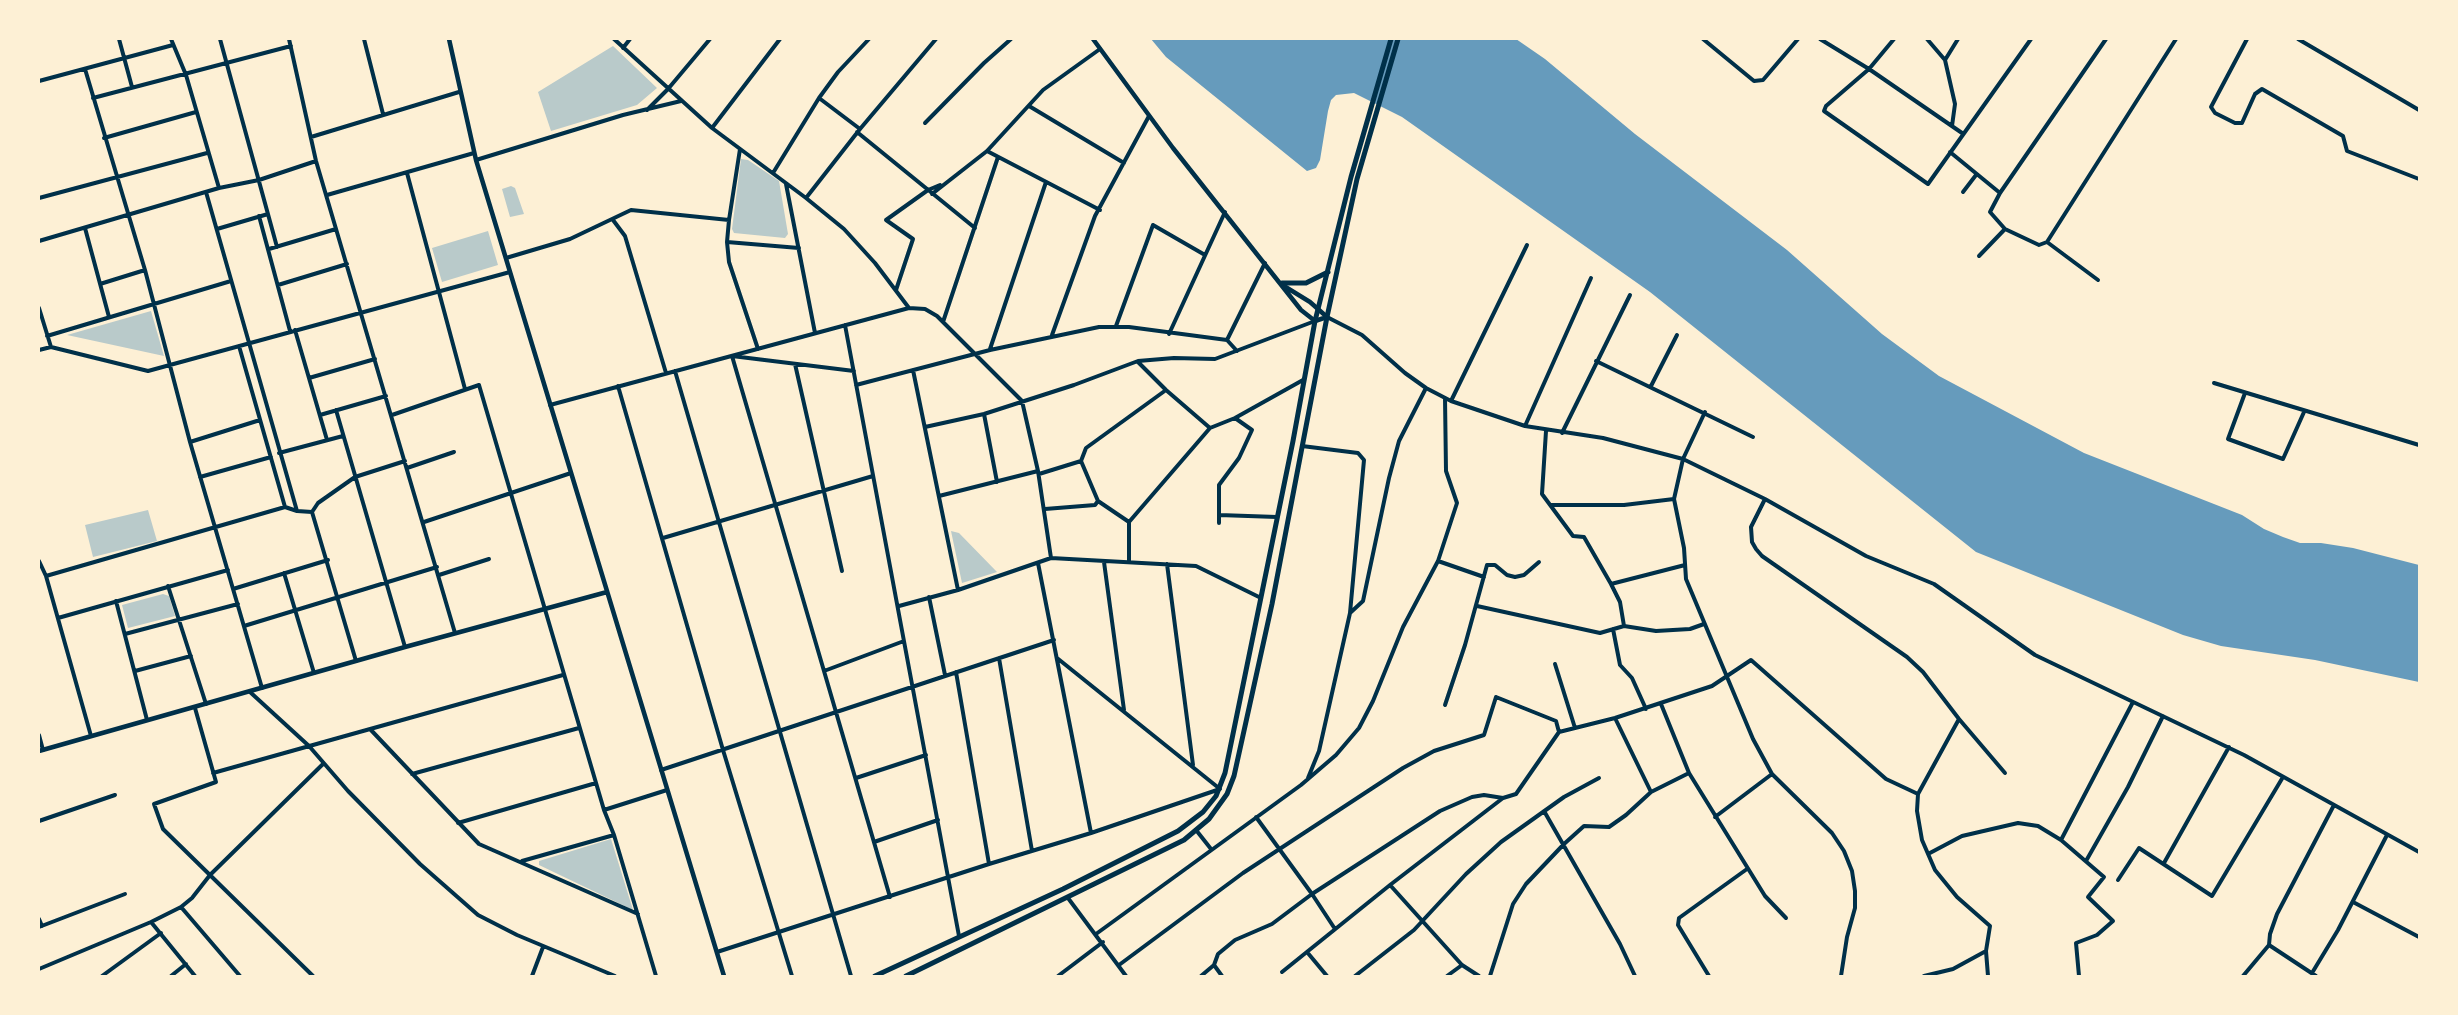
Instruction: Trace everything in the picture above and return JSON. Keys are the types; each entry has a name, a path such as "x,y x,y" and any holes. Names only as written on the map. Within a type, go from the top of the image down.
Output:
{"main road":[{"path":"875,976 1063,889 1178,831 1203,813 1220,789 1278,517 1315,321 1351,177 1391,39"},
{"path":"906,976 919,973 1184,840 1219,808 1227,794 1234,776 1245,730 1324,331 1358,179 1398,39"},
{"path":"1283,285 1306,283 1328,272"},
{"path":"1307,357 1319,360"},
{"path":"1234,725 1245,730"},
{"path":"912,959 919,973"}],"street":[{"path":"119,39 132,87"},
{"path":"171,39 186,75 219,188"},
{"path":"220,39 277,247"},
{"path":"289,39 316,161 455,633"},
{"path":"364,39 383,114"},
{"path":"449,39 476,160 724,976"},
{"path":"614,39 712,128 806,198 854,240 909,308"},
{"path":"623,48 630,39"},
{"path":"646,110 668,89 710,39"},
{"path":"712,128 780,39"},
{"path":"772,173 819,98 838,72 869,39"},
{"path":"806,198 858,131 936,39"},
{"path":"925,123 1011,39"},
{"path":"1093,39 1149,116 1301,310 1315,321"},
{"path":"1703,39 1754,81 1763,80 1798,39"},
{"path":"1820,39 1869,69 1963,134"},
{"path":"1894,39 1869,69 1826,106 1824,111 1928,184 2031,39"},
{"path":"1927,39 1945,60 1955,104 1952,126"},
{"path":"1945,60 1958,39"},
{"path":"2106,39 2000,193 1990,212 2005,229 2039,245 2048,242 2176,39"},
{"path":"2247,39 2211,107 2215,113 2235,123 2242,123 2255,94 2262,89 2343,136 2348,150 2419,179"},
{"path":"2298,39 2419,110"},
{"path":"39,81 173,45"},
{"path":"93,98 226,65 291,46"},
{"path":"896,290 913,239 886,220 946,183 987,151 1043,90 1100,49"},
{"path":"85,69 145,270 190,442 263,689"},
{"path":"311,137 459,92"},
{"path":"819,98 975,228"},
{"path":"476,160 681,101"},
{"path":"1029,106 1124,163"},
{"path":"104,138 196,111"},
{"path":"1052,335 1095,216 1149,116"},
{"path":"740,149 727,242 729,262 758,349"},
{"path":"987,151 1100,210"},
{"path":"39,198 207,153"},
{"path":"327,195 474,153"},
{"path":"1950,153 2000,193"},
{"path":"943,323 998,157"},
{"path":"39,241 128,217 219,188 259,180 316,161"},
{"path":"407,172 465,389"},
{"path":"1963,192 1976,175"},
{"path":"990,350 1046,182"},
{"path":"785,183 815,333"},
{"path":"206,192 297,512"},
{"path":"506,258 570,239 631,210 729,220"},
{"path":"1169,334 1225,212"},
{"path":"216,229 268,214"},
{"path":"259,216 278,285 327,440"},
{"path":"613,220 625,236 666,373"},
{"path":"1116,326 1153,225 1205,255"},
{"path":"85,228 109,317"},
{"path":"268,249 336,229"},
{"path":"1979,256 2005,229"},
{"path":"727,242 799,248"},
{"path":"2048,242 2098,280"},
{"path":"1451,401 1527,245"},
{"path":"1227,340 1265,262"},
{"path":"278,285 347,264"},
{"path":"100,284 145,270"},
{"path":"39,350 51,346 148,371 510,272"},
{"path":"1525,426 1591,278"},
{"path":"47,336 231,281"},
{"path":"1283,285 1319,308 1327,317 1371,341 1405,373 1426,388 1451,401 1525,426 1614,440 1683,459 1765,499 1866,556 1934,584 2035,655 2229,747 2419,852"},
{"path":"1562,432 1630,295"},
{"path":"39,308 51,346"},
{"path":"550,405 909,308 925,309 934,313 1022,401 1045,509 1051,558"},
{"path":"925,427 984,414 1074,385 1138,361 1174,358 1209,360 1327,317"},
{"path":"845,325 959,936"},
{"path":"856,385 1086,328 1116,326 1227,340 1238,351"},
{"path":"1652,386 1677,334"},
{"path":"239,346 285,507"},
{"path":"732,356 854,371"},
{"path":"732,356 891,897"},
{"path":"309,378 375,359"},
{"path":"1138,361 1166,390 1210,428"},
{"path":"1596,361 1652,386 1753,437"},
{"path":"795,364 842,571"},
{"path":"913,370 958,590"},
{"path":"675,371 835,914 851,976"},
{"path":"1129,562 1129,522 1210,428 1235,418 1303,380"},
{"path":"2214,383 2419,445"},
{"path":"392,416 478,385 512,493 579,728 656,976"},
{"path":"618,386 723,750 792,976"},
{"path":"1350,613 1362,601 1399,441 1426,388"},
{"path":"1129,522 1098,501 1080,461 1086,448 1166,390"},
{"path":"2245,393 2228,439 2283,459 2304,412"},
{"path":"320,415 386,396"},
{"path":"1096,934 1308,780 1342,747 1366,716 1403,627 1438,561 1457,503 1446,471 1445,398"},
{"path":"336,410 405,647"},
{"path":"1705,412 1683,459 1674,500 1684,548 1686,579 1753,739 1772,774 1833,833 1852,871 1856,891 1855,908 1847,937 1841,976"},
{"path":"984,414 997,483"},
{"path":"1219,523 1219,485 1239,458 1252,430 1235,418"},
{"path":"190,442 260,420"},
{"path":"1546,431 1542,494 1573,536 1584,537 1620,602 1624,626"},
{"path":"279,453 343,436"},
{"path":"1302,446 1358,453 1364,460 1350,613 1319,751 1308,780"},
{"path":"407,468 454,452"},
{"path":"201,477 271,457"},
{"path":"312,512 318,503 355,477 405,461"},
{"path":"939,496 1080,461"},
{"path":"424,522 571,473"},
{"path":"663,538 873,476"},
{"path":"1765,499 1751,527 1755,549 1907,657 1923,672 2005,773"},
{"path":"1551,505 1624,506 1674,500"},
{"path":"1045,509 1095,505 1098,501"},
{"path":"46,576 285,507 297,512 312,512"},
{"path":"312,512 356,661"},
{"path":"1218,514 1278,517"},
{"path":"899,606 958,590 1051,558 1196,566 1261,598"},
{"path":"439,575 489,559"},
{"path":"233,589 328,560"},
{"path":"39,561 46,576 91,736"},
{"path":"1438,561 1484,577"},
{"path":"1104,562 1124,711"},
{"path":"1445,705 1477,606 1487,565 1491,563 1507,575 1515,577 1524,575 1539,562"},
{"path":"1038,563 1091,833"},
{"path":"1167,564 1193,765"},
{"path":"1611,584 1685,565"},
{"path":"244,626 437,567"},
{"path":"58,618 228,570"},
{"path":"284,573 314,674"},
{"path":"168,586 206,705"},
{"path":"39,735 41,751 607,592"},
{"path":"929,597 945,675"},
{"path":"116,601 147,721"},
{"path":"125,634 238,603"},
{"path":"1477,606 1600,633 1624,626 1656,632 1690,629 1704,624"},
{"path":"1613,629 1620,665 1632,678 1646,709"},
{"path":"661,770 1054,640"},
{"path":"824,670 904,641"},
{"path":"135,671 191,656"},
{"path":"999,658 1032,850"},
{"path":"717,952 1091,833 1220,789 1058,658"},
{"path":"1282,972 1503,798 1516,794 1559,732 1646,709 1712,686 1751,660 1886,779 1918,794"},
{"path":"1555,664 1575,728"},
{"path":"957,672 989,864"},
{"path":"213,773 564,675"},
{"path":"250,692 309,746 323,764 420,864 461,902 498,926 615,976"},
{"path":"1119,965 1243,873 1417,759 1484,735 1496,697 1551,718 1557,723 1559,732"},
{"path":"2061,840 2133,702"},
{"path":"1661,704 1689,773 1765,896 1786,918"},
{"path":"195,708 216,782 154,804 163,829 313,976"},
{"path":"2086,861 2128,787 2163,716"},
{"path":"1615,718 1651,792"},
{"path":"1959,719 1918,794 1918,819 1935,870 1950,890 1990,926 1986,951 1988,976"},
{"path":"412,774 579,728"},
{"path":"370,729 479,844 638,914"},
{"path":"2164,863 2229,747"},
{"path":"856,778 926,755"},
{"path":"39,969 181,907 192,898 210,875 323,764"},
{"path":"1490,976 1513,904 1526,884 1564,844 1584,826 1609,827 1651,792 1689,773"},
{"path":"1715,817 1772,774"},
{"path":"2118,880 2139,848 2212,896 2283,777"},
{"path":"1355,976 1424,921 1488,854 1564,797 1599,778"},
{"path":"458,823 596,783"},
{"path":"604,810 668,790"},
{"path":"39,820 115,795"},
{"path":"1200,976 1214,965 1218,954 1235,940 1272,924 1312,894 1451,804 1484,795 1503,798"},
{"path":"2244,976 2269,945 2277,914 2334,805"},
{"path":"1544,811 1620,944 1633,975"},
{"path":"1256,817 1335,929"},
{"path":"874,842 938,820"},
{"path":"1928,854 1962,837 2018,823 2038,826 2061,840 2104,877 2088,897 2113,921 2097,935 2076,943 2079,976"},
{"path":"1196,830 1211,849"},
{"path":"520,861 614,835"},
{"path":"2269,945 2314,975 2387,835"},
{"path":"1709,976 1678,925 1679,918 1747,868"},
{"path":"1390,885 1462,965 1479,976"},
{"path":"39,920 40,927 125,894"},
{"path":"1068,898 1103,942 1126,976"},
{"path":"2353,902 2419,937"},
{"path":"181,907 240,976"},
{"path":"151,922 195,976"},
{"path":"102,976 161,933"},
{"path":"1058,976 1103,942"},
{"path":"532,976 543,947"},
{"path":"1924,976 1953,969 1986,951"},
{"path":"1307,952 1327,976"},
{"path":"171,976 186,964"},
{"path":"1214,965 1222,976"},
{"path":"1448,976 1462,965"}],"shaded area":[{"path":"613,46 657,88 637,105 551,131 538,92"},
{"path":"741,159 748,160 779,181 788,234 785,238 734,233 732,229"},
{"path":"511,186 515,188 524,214 510,217 502,189"},
{"path":"488,231 498,265 442,282 432,248"},
{"path":"151,311 164,356 67,335"},
{"path":"148,510 157,541 93,557 85,525"},
{"path":"951,531 959,533 997,572 962,583"},
{"path":"163,594 169,596 175,616 128,628 122,605"},
{"path":"611,839 633,910 539,865 539,861"}],"water":[{"path":"1151,39 1516,39 1545,59 1635,134 1787,250 1882,334 1939,376 2084,453 2242,515 2264,529 2283,537 2300,543 2321,543 2353,548 2419,565 2419,682 2315,660 2221,646 2183,635 1976,552 1650,292 1402,117 1354,93 1336,95 1331,100 1328,111 1320,160 1316,168 1307,171 1166,57"}]}
